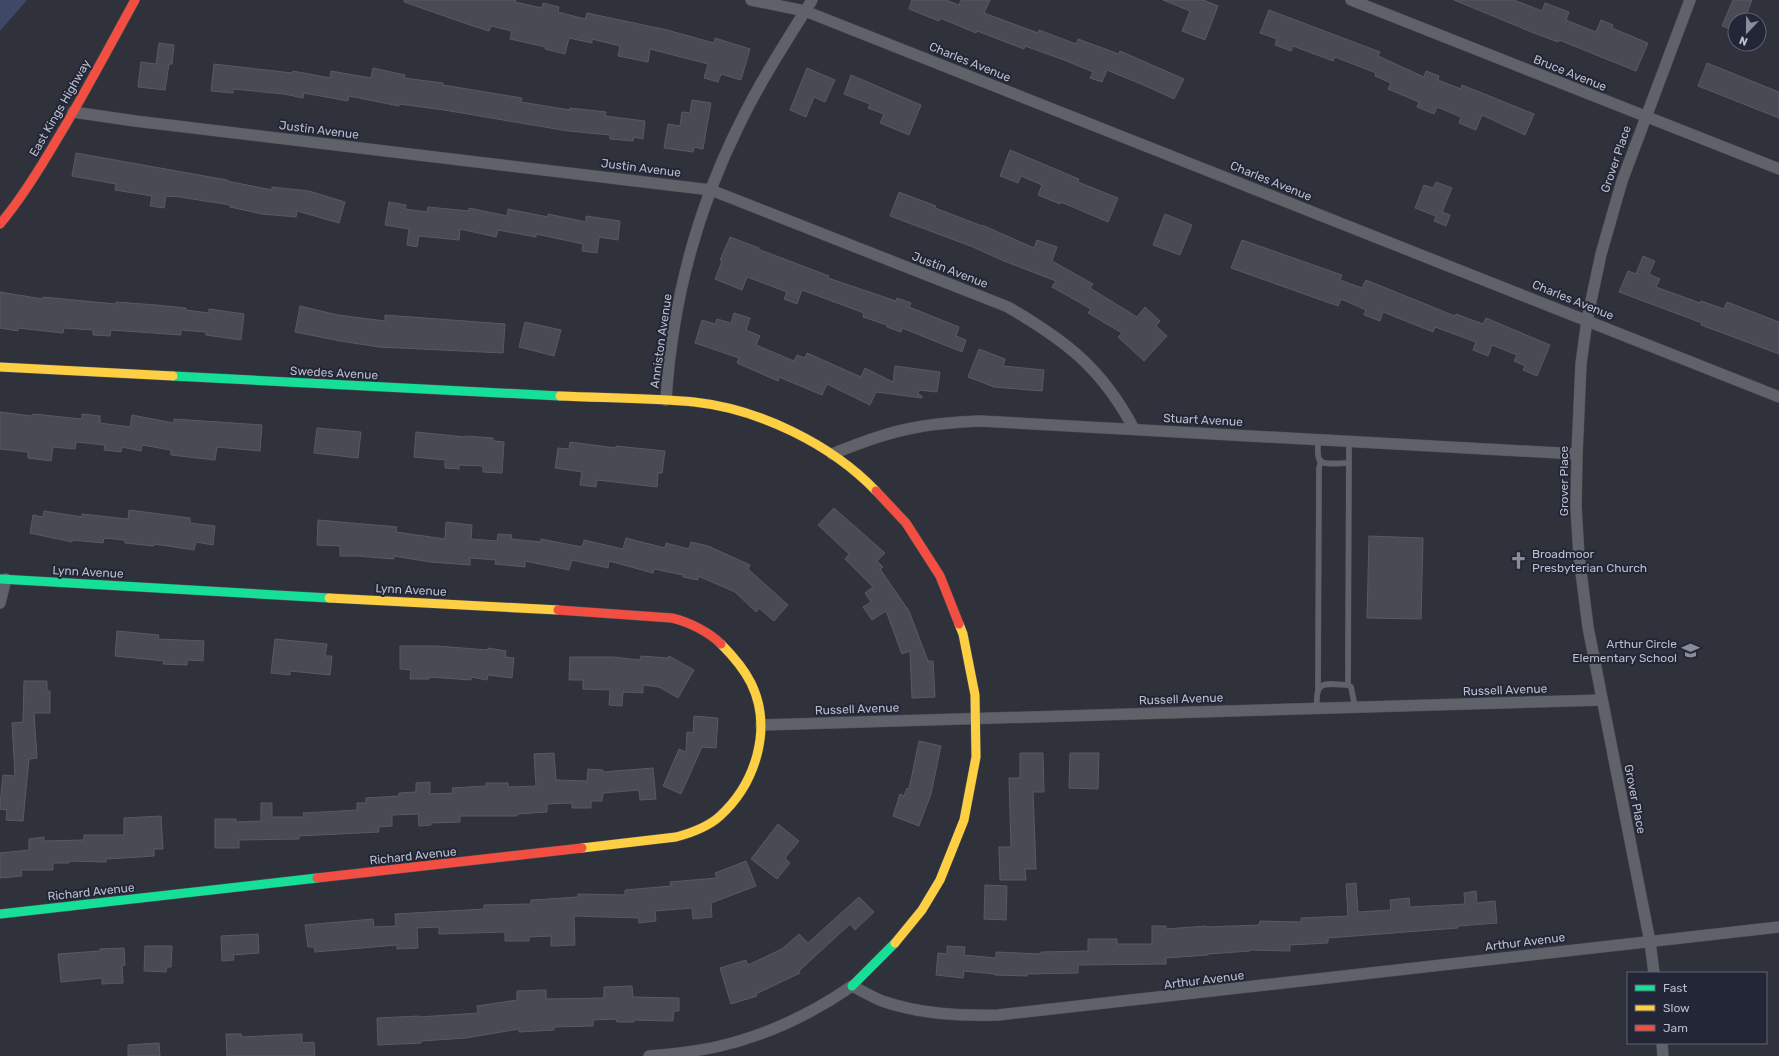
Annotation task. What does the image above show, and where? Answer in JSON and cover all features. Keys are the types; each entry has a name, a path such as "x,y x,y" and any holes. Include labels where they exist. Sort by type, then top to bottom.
{"street":[{"name":"East Kings Highway","path":"0,224 20,200 31,183 73,112 135,0"},
{"name":"Charles Avenue","path":"751,0 805,11 1779,397"},
{"name":"Anniston Avenue","path":"812,0 754,96 726,151 711,190 684,274 668,368 666,400 714,405 754,416 792,431 832,454 855,470 885,498 912,529 934,563 952,600 966,639 974,679 977,740 973,781 969,801 957,841 941,878 908,930 880,961 852,986"},
{"name":"Bruce Avenue","path":"1352,0 1779,170"},
{"name":"Grover Place","path":"1654,972 1650,942 1588,627 1576,507 1577,454 1581,364 1596,272 1622,181 1645,116 1690,0"},
{"name":"Justin Avenue","path":"73,112 143,122 711,190 1008,307 1060,340 1092,369 1113,393 1134,429"},
{"name":"Swedes Avenue","path":"0,367 525,395 666,400"},
{"name":"Stuart Avenue","path":"832,454 890,433 938,424 980,421 1002,421 1577,454"},
{"path":"0,602 3,579"},
{"name":"Lynn Avenue","path":"3,579 648,615 676,619 688,622 709,633 728,648 743,667 757,697 761,725"},
{"name":"Russell Avenue","path":"761,725 1317,707 1602,700"},
{"name":"Richard Avenue","path":"0,914 676,838 710,823 719,816 743,790 754,768 760,745 761,725"},
{"name":"Arthur Avenue","path":"852,986 881,1000 908,1009 950,1015 998,1015 1779,927"},
{"path":"649,1056 716,1047 757,1036 797,1019 852,986"},
{"path":"1662,1044 1663,1056"}],"lane":[{"path":"1318,440 1318,458 1321,461 1325,463 1349,463"},
{"path":"1349,441 1348,685 1352,689 1356,707"},
{"path":"1317,707 1318,468 1321,461"},
{"path":"1318,690 1325,684 1348,685"}],"water":[{"path":"0,0 27,0 0,31"}],"building":[{"path":"404,0 516,0 515,2 542,8 543,3 559,7 558,12 585,19 587,13 667,30 714,43 715,38 750,49 741,80 721,74 718,82 704,78 708,64 650,49 648,62 618,56 620,46 592,39 592,43 569,38 565,54 545,49 546,47 510,39 512,31 491,26 489,31 404,2"},
{"path":"912,0 946,0 959,5 961,0 990,0 984,13 1038,33 1039,30 1076,44 1078,39 1119,54 1120,51 1184,79 1174,99 1107,70 1102,82 1090,78 1093,72 1064,60 1025,46 1024,49 977,31 976,33 940,18 939,21 909,9"},
{"path":"1163,0 1203,0 1218,6 1205,40 1182,31 1190,11"},
{"path":"1454,0 1514,0 1542,11 1545,3 1569,12 1566,20 1596,32 1601,20 1613,25 1612,28 1648,43 1636,71 1559,40 1558,42 1534,33"},
{"path":"1733,0 1752,0 1747,12 1728,12"},
{"path":"1269,10 1380,52 1378,56 1424,77 1426,71 1439,76 1438,80 1461,89 1462,85 1534,114 1525,135 1482,115 1476,130 1459,123 1461,117 1437,107 1434,114 1417,107 1419,102 1388,89 1391,83 1375,76 1376,73 1335,57 1333,61 1293,46 1291,51 1275,45 1277,39 1260,33"},
{"path":"1727,14 1727,28 1722,26"},
{"path":"159,43 174,45 172,64 169,64 165,90 138,87 141,62 156,64"},
{"path":"1707,63 1779,92 1779,118 1698,86"},
{"path":"214,64 292,73 293,71 330,78 331,71 371,78 373,68 405,75 404,78 443,83 443,85 522,98 521,102 570,110 570,108 606,112 605,116 645,121 643,139 634,137 633,141 610,139 610,135 568,131 444,110 399,104 399,106 349,96 348,101 304,93 303,98 284,94 233,89 233,93 211,91"},
{"path":"807,68 835,80 825,102 814,97 806,117 790,110"},
{"path":"851,75 921,105 909,135 880,123 884,114 868,108 870,104 844,94"},
{"path":"692,100 711,103 703,149 694,147 693,152 664,148 668,124 680,126 682,112 690,113"},
{"path":"1010,150 1079,179 1078,182 1118,198 1108,222 1061,202 1060,204 1038,195 1042,185 1021,176 1018,183 1000,176"},
{"path":"76,153 227,180 272,190 272,187 309,191 345,202 339,223 297,211 296,217 262,214 230,207 230,205 180,197 166,196 164,208 150,206 152,196 115,190 116,184 72,176"},
{"path":"1436,182 1452,188 1442,212 1450,215 1446,226 1434,221 1436,216 1415,208 1424,185 1433,188"},
{"path":"899,192 936,206 935,208 982,225 1034,248 1037,240 1057,247 1052,261 1093,284 1090,288 1137,317 1145,307 1160,321 1156,326 1167,336 1144,361 1118,337 1122,333 1088,313 1091,309 1052,287 1056,281 1004,261 973,247 890,216"},
{"path":"389,202 406,205 405,209 427,212 428,207 469,211 469,208 507,216 508,209 548,217 548,214 586,222 586,216 620,221 618,240 599,237 597,253 582,251 583,244 536,234 536,237 498,230 496,237 460,229 459,240 419,236 417,247 407,245 409,229 385,225"},
{"path":"1165,214 1192,225 1180,255 1153,245"},
{"path":"730,237 829,276 828,278 896,301 897,298 911,303 909,307 959,327 956,336 966,340 962,352 902,328 901,332 887,327 887,325 863,317 864,313 802,290 797,304 784,299 787,292 747,277 742,290 715,279 722,261 720,260"},
{"path":"1242,240 1342,275 1340,280 1362,288 1366,280 1455,316 1456,314 1483,324 1486,318 1550,345 1537,376 1523,370 1525,366 1514,361 1517,355 1492,345 1488,356 1473,350 1476,342 1435,327 1433,332 1383,312 1380,321 1364,315 1366,310 1341,299 1338,306 1231,268"},
{"path":"1643,256 1655,261 1649,274 1660,279 1656,287 1700,303 1701,301 1724,309 1727,302 1779,322 1779,354 1619,292 1628,271 1636,274"},
{"path":"0,292 43,299 43,297 116,304 116,302 186,308 186,310 209,313 209,309 244,314 241,340 206,335 206,332 181,330 181,335 111,330 110,336 93,335 93,330 64,328 63,333 18,328 18,331 0,328"},
{"path":"300,306 338,315 385,321 385,315 505,324 503,353 379,347 295,332"},
{"path":"734,313 750,318 746,330 760,336 756,345 794,361 797,355 805,358 807,353 861,377 865,368 893,382 895,366 940,372 937,392 919,390 918,394 922,396 922,398 876,392 870,405 827,384 822,395 779,377 778,381 737,363 739,358 695,343 702,320 715,324 717,319 731,323"},
{"path":"525,322 561,330 554,356 519,347"},
{"path":"979,349 1005,359 1003,366 1044,370 1042,391 994,387 968,377"},
{"path":"0,412 32,416 33,414 82,419 82,414 100,416 100,423 130,427 132,415 174,423 174,419 262,425 260,451 217,447 215,460 171,455 171,450 142,445 141,451 122,447 121,452 104,450 105,445 76,442 75,449 53,447 51,461 28,458 28,452 0,449"},
{"path":"317,428 361,432 358,458 314,453"},
{"path":"416,432 493,438 493,441 504,442 502,473 483,472 483,466 459,465 459,469 445,468 445,460 414,457"},
{"path":"570,442 616,448 616,446 665,451 662,473 658,473 657,487 597,480 596,487 580,485 582,472 555,468 558,448 569,449"},
{"path":"834,508 885,553 877,561 883,567 880,569 909,611 928,661 933,661 935,697 912,698 910,651 902,654 886,611 872,620 863,607 871,602 865,593 873,587 845,559 849,554 818,525"},
{"path":"129,510 190,518 190,523 215,526 213,545 196,542 194,550 154,544 154,546 125,543 125,540 104,538 103,543 72,540 72,542 30,533 33,515 43,517 44,511 82,517 82,514 128,519"},
{"path":"318,520 397,527 396,532 445,539 446,522 472,525 471,539 497,541 498,534 512,535 511,539 541,542 541,539 582,547 584,540 623,549 626,538 665,548 666,543 689,549 691,542 708,546 750,565 748,569 788,605 774,621 759,608 756,612 735,592 698,576 698,580 683,577 683,575 654,569 653,573 609,561 608,568 572,560 569,570 525,561 525,567 495,564 496,560 470,558 470,565 430,562 394,556 394,559 340,556 340,546 317,545"},
{"path":"1369,536 1423,538 1421,619 1367,618"},
{"path":"117,631 159,635 158,639 204,641 203,661 187,660 187,665 163,664 164,661 115,656"},
{"path":"275,639 327,644 325,656 332,656 330,675 290,671 290,675 271,673"},
{"path":"400,646 437,646 488,650 488,648 506,651 505,657 514,658 512,678 488,675 487,680 471,677 471,680 429,677 429,679 410,679 411,670 400,669"},
{"path":"641,656 668,658 669,656 694,670 678,698 659,687 643,685 643,693 623,692 622,706 609,705 610,690 583,689 583,680 569,680 570,657 613,657 640,660"},
{"path":"24,681 47,681 47,691 50,691 50,713 34,713 37,758 29,759 23,821 6,820 7,810 0,809 3,775 15,776 12,723 23,722"},
{"path":"694,716 718,718 716,748 702,747 681,794 663,786 679,749 686,752 687,732 693,733"},
{"path":"919,741 941,746 931,794 919,826 893,816 900,794 904,796 907,788 909,789"},
{"path":"554,753 556,780 587,781 588,769 603,770 603,772 653,768 656,799 640,800 639,790 603,793 602,801 591,801 591,808 572,808 572,803 547,804 547,812 517,814 517,816 460,816 460,822 431,823 431,825 419,826 418,814 392,815 392,826 378,827 379,832 299,836 299,839 239,840 239,848 215,848 215,819 236,819 236,822 261,821 261,803 272,803 272,817 304,817 303,813 357,810 357,803 366,803 366,798 399,796 399,793 416,792 416,783 430,782 430,794 453,793 452,788 486,786 486,783 508,783 508,787 536,786 534,754"},
{"path":"1020,753 1043,753 1044,792 1033,792 1036,869 1025,869 1026,880 1000,880 999,847 1011,847 1009,778 1020,778"},
{"path":"1070,753 1099,753 1098,789 1069,788"},
{"path":"161,816 163,849 154,849 154,856 106,859 106,862 69,861 69,863 53,863 53,870 21,870 22,876 0,878 0,853 29,850 29,839 44,837 44,841 84,840 84,835 124,835 124,818"},
{"path":"778,824 799,841 785,858 790,863 777,879 751,859"},
{"path":"746,861 756,886 711,903 712,917 693,919 692,908 655,911 656,921 639,923 639,918 574,916 575,945 551,946 551,936 529,937 529,941 505,941 505,932 439,934 439,927 417,928 418,948 397,949 397,945 315,952 314,947 308,947 305,925 373,919 374,927 396,926 395,914 484,909 484,905 531,904 531,900 578,897 578,894 625,895 625,890 671,886 670,882 717,878 715,873"},
{"path":"1356,883 1358,912 1391,910 1390,900 1409,898 1410,907 1465,904 1464,893 1476,891 1477,903 1495,901 1497,923 1458,926 1458,928 1328,938 1328,943 1290,945 1290,951 1250,950 1166,958 1166,964 1078,965 1078,973 1027,974 1027,976 995,975 964,971 963,978 936,975 938,953 947,954 947,946 965,947 964,955 996,958 996,952 1041,954 1041,952 1088,951 1088,939 1117,939 1117,944 1152,944 1152,926 1166,926 1166,929 1206,926 1259,925 1260,921 1301,922 1301,918 1348,916 1346,884"},
{"path":"985,885 1007,886 1006,920 984,919"},
{"path":"859,897 874,912 855,930 850,924 799,971 800,973 756,994 757,996 731,1004 720,968 746,960 748,965 782,949 799,934 808,943"},
{"path":"258,934 259,953 233,955 234,960 222,961 221,936"},
{"path":"145,946 172,946 171,967 167,967 166,972 144,971"},
{"path":"124,948 125,965 122,966 123,983 102,984 102,978 61,982 58,954"},
{"path":"632,986 633,997 679,998 679,1011 674,1011 673,1021 633,1020 634,1022 617,1022 616,1019 593,1020 593,1026 554,1027 554,1030 519,1032 519,1029 466,1038 421,1041 421,1043 378,1045 377,1018 478,1013 477,1006 517,1000 517,991 546,990 546,999 604,998 604,987"},
{"path":"226,1034 241,1034 242,1037 302,1034 302,1043 314,1042 315,1056 227,1056"},
{"path":"159,1043 160,1056 128,1056 128,1045"}],"traffic: fast":[{"path":"173,376 560,396"},
{"path":"0,579 329,598"},
{"path":"0,914 317,878"},
{"path":"852,986 895,943"}],"traffic: slow":[{"path":"0,367 173,376"},
{"path":"560,396 694,402 744,412 768,421 816,444 838,458 876,491"},
{"path":"329,598 558,610"},
{"path":"895,943 922,910 940,880 964,820 976,757 975,695 963,634 959,624"},
{"path":"582,848 676,837 705,826 720,816 733,803 743,788 757,754 760,736 760,718 757,700 751,683 738,662 721,644"}],"traffic: jam":[{"path":"0,224 23,194 43,163 135,0"},
{"path":"876,491 906,523 940,576 959,624"},
{"path":"558,610 672,618 698,628 711,635 721,644"},
{"path":"317,878 582,848"}],"place":[{"name":"Broadmoor Presbyterian Church","path":"1519,561"},
{"name":"Arthur Circle Elementary School","path":"1690,651"}]}
